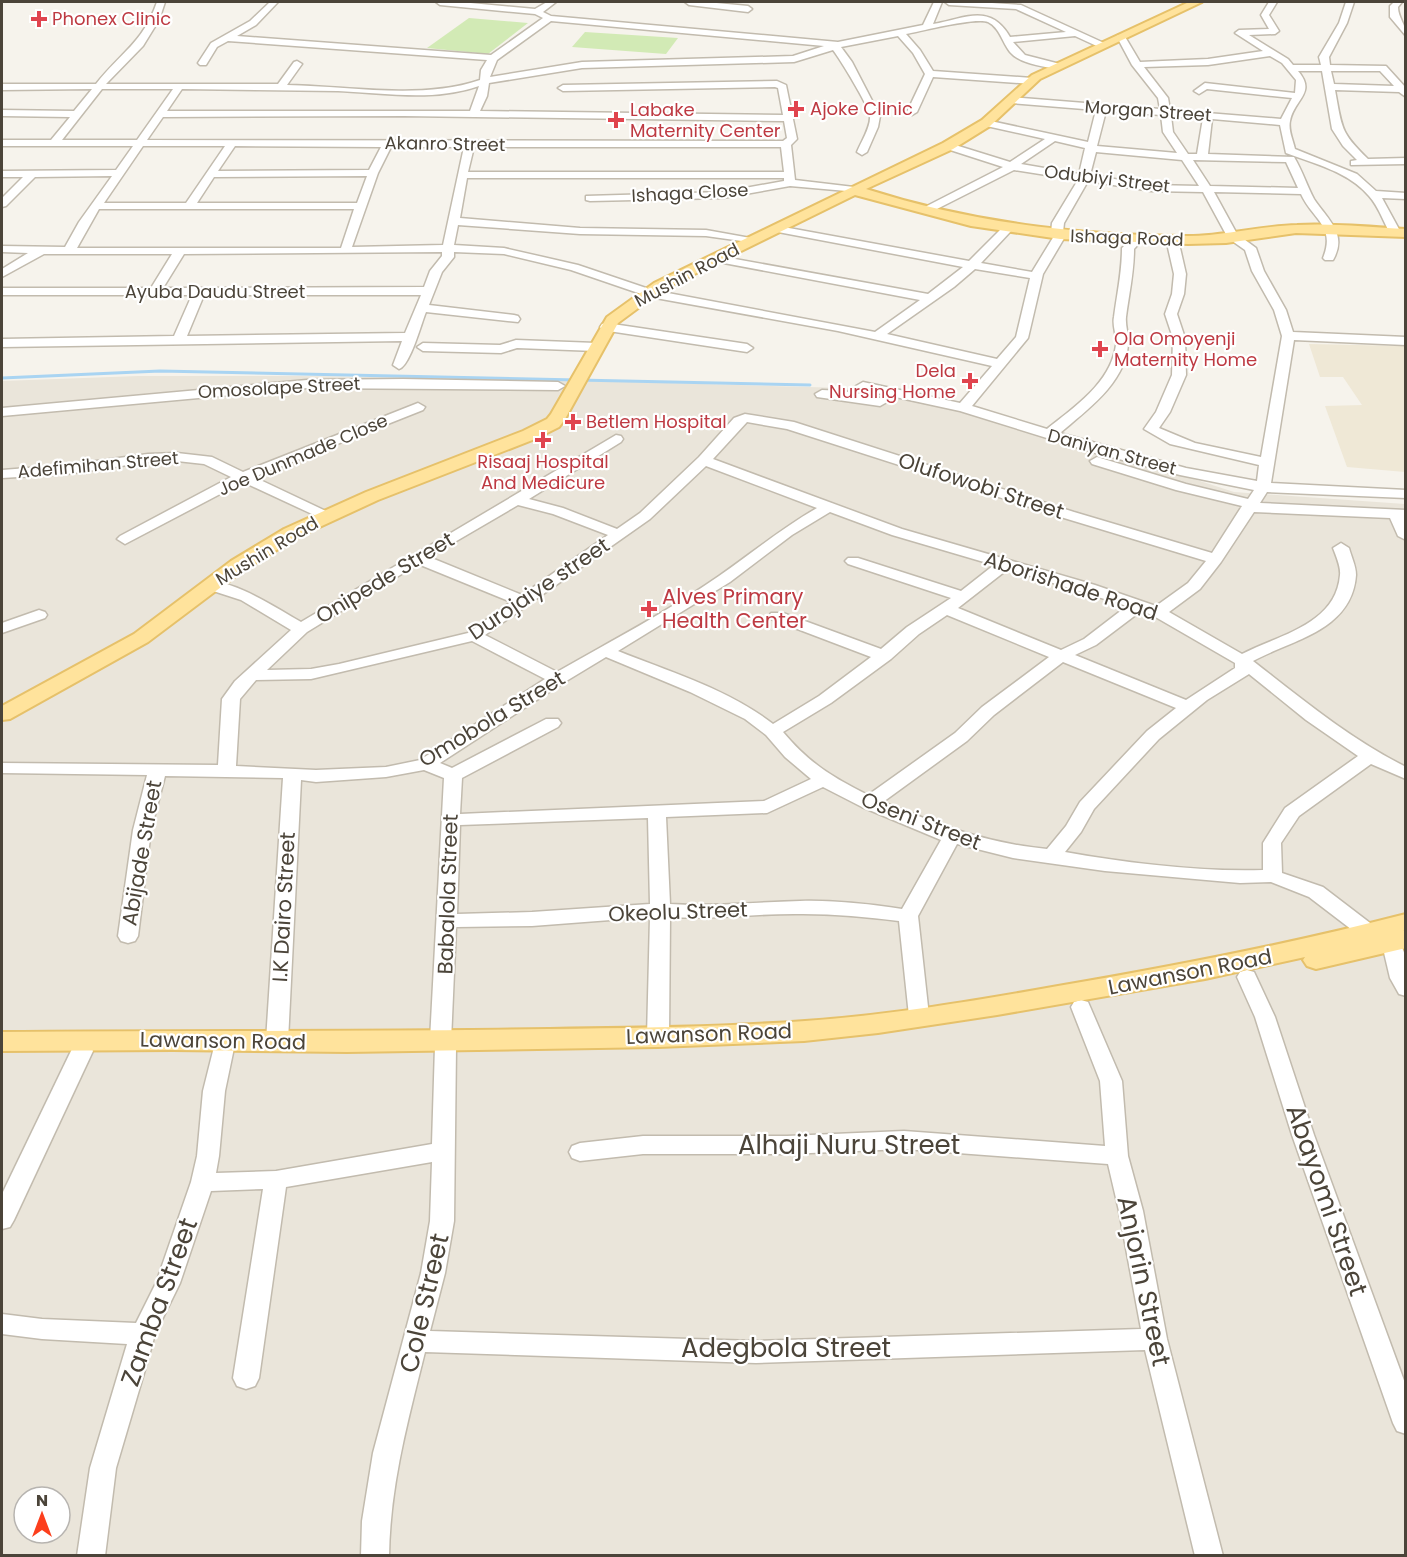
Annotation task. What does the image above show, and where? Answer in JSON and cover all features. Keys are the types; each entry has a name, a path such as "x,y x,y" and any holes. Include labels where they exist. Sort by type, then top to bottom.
{"main road":[{"name":"Mushin Road","path":"2,714 141,638 173,616 210,585 263,549 325,516 550,425 559,415 571,381 596,347 606,327 623,310 714,258 860,191 948,146 986,123 1032,81 1057,66 1197,2"},
{"name":"Ishaga Road","path":"860,191 986,224 1059,234 1137,239 1234,236"},
{"name":"Ishaga Road","path":"860,191 895,203 1007,229 1059,234 1100,237 1197,238 1277,230 1331,229 1402,232"},
{"name":"Lawanson Road","path":"2,1053 163,1047 443,1044 804,1031 878,1023 1027,1001 1205,970 1312,947 1367,931 1401,935"},
{"name":"Lawanson Road","path":"2,1042 696,1044 792,1040 880,1032 1081,1007 1247,977 1401,935"}],"street":[{"path":"54,143 100,87 140,44 155,20 161,2"},
{"path":"203,63 214,45 253,22 270,2"},
{"path":"440,2 537,12 549,18 836,45"},
{"path":"537,12 552,2"},
{"path":"688,2 752,5"},
{"path":"927,27 938,2"},
{"path":"948,2 1018,8 1101,45"},
{"path":"1273,2 1265,15 1275,31 1239,33 1285,61 1301,80 1299,96 1284,122 1290,155 1305,191 1331,229 1334,245 1329,258"},
{"path":"1350,2 1343,23 1324,57 1337,129 1347,144 1365,162"},
{"path":"1398,2 1393,10 1394,17 1406,33"},
{"path":"741,17 752,5"},
{"path":"1393,10 1406,11"},
{"path":"474,114 485,81 486,70 493,58 549,18"},
{"path":"2,87 281,87 412,93 475,86 485,81 613,63 794,59 836,45 927,27 945,26 968,19 982,19 996,23 1009,40 1012,49 1023,57 1057,66"},
{"path":"728,34 735,26"},
{"path":"900,33 917,52 930,74"},
{"path":"1009,40 1046,38 1073,33"},
{"path":"1121,37 1137,65 1163,98 1168,132 1207,189 1234,236 1250,248 1258,271 1280,310 1288,336 1263,487 1216,559 1194,586 1158,612"},
{"path":"226,38 304,42 493,58"},
{"path":"836,45 852,70 867,104 876,116 862,152"},
{"path":"1137,65 1208,62 1270,53"},
{"path":"281,87 297,64"},
{"path":"1293,68 1383,68 1403,91"},
{"path":"559,107 563,88 563,69"},
{"path":"930,74 1032,81"},
{"path":"912,112 930,74"},
{"path":"563,88 777,84 783,87 792,139 786,144 789,179"},
{"path":"1199,91 1205,86 1299,96"},
{"path":"69,251 179,87"},
{"path":"1330,87 1403,91"},
{"path":"404,113 412,93"},
{"name":"Morgan Street","path":"1011,100 1284,122"},
{"path":"161,114 323,128 404,113 474,114 559,107 608,130 789,118"},
{"path":"963,408 1022,338 1037,276 1059,234 1058,223 1083,179 1102,107"},
{"path":"2,113 79,114"},
{"path":"1202,157 1208,115"},
{"path":"986,123 1090,147 1186,157 1290,155 1329,165 1360,179 1375,194 1402,232"},
{"name":"Akanro Street","path":"2,143 232,143 323,128 388,143 470,144 608,130 786,144"},
{"path":"927,210 986,182 1052,139"},
{"path":"189,206 232,143"},
{"path":"345,251 373,173 388,143"},
{"path":"399,365 412,337 436,271 448,257 453,221 470,144"},
{"name":"Odubiyi Street","path":"948,146 1011,166 1151,188 1305,191"},
{"path":"1329,165 1406,161"},
{"path":"2,174 120,173"},
{"path":"212,174 373,173"},
{"path":"2,204 32,174"},
{"path":"463,175 789,179 860,191"},
{"name":"Ishaga Close","path":"590,198 723,195 789,179"},
{"path":"1375,194 1406,196"},
{"path":"98,206 360,206"},
{"path":"453,221 580,231 706,233 752,241"},
{"path":"778,229 1037,276"},
{"path":"879,335 972,265 1007,229"},
{"path":"1049,435 1080,409 1111,375 1122,343 1118,326 1128,278 1128,248 1137,239"},
{"path":"1172,239 1179,274 1178,294 1171,314 1179,338 1179,375 1163,412 1151,429 1164,436 1195,446 1267,463"},
{"path":"2,249 345,251 483,249 523,255 574,267 650,293 879,335 1001,364"},
{"path":"2,274 42,250"},
{"path":"155,292 180,251"},
{"path":"714,258 928,298"},
{"name":"Ayuba Daudu Street","path":"2,292 428,291"},
{"path":"179,339 199,292"},
{"path":"421,308 514,319"},
{"path":"606,327 747,348"},
{"path":"1288,336 1406,341"},
{"path":"2,343 412,337"},
{"path":"423,347 501,349 516,344 596,347"},
{"name":"Omosolape Street","path":"2,412 308,384 571,381"},
{"name":"Daniyan Street","path":"863,386 963,408 1049,435 1185,472 1263,487 1406,494"},
{"path":"822,393 856,397 964,421 1181,487 1250,505 1401,514 1406,536"},
{"name":"Joe Dunmade Close","path":"125,539 242,477 418,408"},
{"name":"Durojaiye street","path":"253,675 311,674 474,636 620,535 668,497 739,421 745,418"},
{"name":"Olufowobi Street","path":"745,418 789,425 1069,515 1216,559"},
{"name":"Onipede Street","path":"227,771 231,699 241,685 301,629 555,478 616,439"},
{"name":"Adefimihan Street","path":"2,474 87,467 163,456 207,460 325,516"},
{"name":"Aborishade Road","path":"705,460 897,532 1139,604 1158,612 1243,661 1312,716 1370,756 1406,774"},
{"path":"515,500 558,511 620,535"},
{"name":"Omobola Street","path":"2,768 292,772 316,776 353,775 426,764 557,679 607,652 725,579 787,532 828,507"},
{"path":"1052,856 1093,798 1153,735 1201,696 1243,670 1243,661 1305,632 1336,608 1342,598 1348,573 1341,548"},
{"path":"417,558 524,602"},
{"path":"853,561 963,597"},
{"path":"772,730 803,716 885,656 907,635 963,597 1005,564"},
{"path":"210,585 247,597 301,629"},
{"path":"868,803 887,792 961,737 988,711 1060,656 1090,642 1139,604"},
{"path":"946,609 1188,707"},
{"path":"2,628 39,615"},
{"path":"777,616 885,656"},
{"path":"474,636 557,679"},
{"name":"Oseni Street","path":"607,652 696,688 751,715 772,730 791,753 823,780 868,803 952,837 1012,852 1105,865 1240,877 1273,876 1316,892 1367,931"},
{"path":"426,764 453,775 552,723"},
{"path":"1273,876 1272,843 1292,812 1370,756"},
{"name":"Abijade Street","path":"128,936 142,830 157,770"},
{"name":"I.K Dairo Street","path":"277,1041 292,772"},
{"name":"Babalola Street","path":"443,1044 453,775"},
{"path":"451,820 767,807 823,780"},
{"path":"657,811 660,910 658,1037"},
{"path":"919,1016 908,916 952,837"},
{"name":"Okeolu Street","path":"447,921 532,919 660,910 707,913 801,907 854,909 908,916"},
{"path":"1401,935 1400,978 1406,989"},
{"name":"Abayomi Street","path":"1247,977 1265,1017 1303,1135 1406,1423"},
{"name":"Anjorin Street","path":"1081,1007 1111,1081 1117,1156 1131,1211 1155,1339 1209,1556"},
{"name":"Cole Street","path":"375,1556 376,1521 386,1453 417,1341 442,1221 445,1181 442,1151 445,1112 443,1044"},
{"name":"Zamba Street","path":"91,1556 103,1468 143,1334 168,1283 202,1182 208,1156 214,1091 223,1048"},
{"path":"2,1220 26,1164 82,1051"},
{"name":"Alhaji Nuru Street","path":"580,1152 643,1145 787,1145 904,1140 1117,1156"},
{"path":"202,1182 276,1180 442,1151"},
{"path":"246,1378 276,1180"},
{"path":"2,1324 42,1329 143,1334"},
{"name":"Adegbola Street","path":"417,1341 756,1352 1155,1339"}],"shaded area":[{"path":"1309,344 1405,346 1405,472 1347,467 1325,406 1362,405 1343,377 1320,377"},
{"path":"138,376 297,376 565,380 845,388 983,415 1067,438 1234,492 1405,504 1405,1555 2,1555 2,381"}],"green space":[{"path":"469,18 528,23 488,54 427,48"},
{"path":"585,32 678,38 666,54 572,47"}],"waterway":[{"path":"2,378 160,371 810,385"}],"place":[{"name":"Phonex Clinic","path":"39,19"},
{"name":"Ajoke Clinic","path":"796,109"},
{"name":"Labake Maternity Center","path":"616,120"},
{"name":"Ola Omoyenji Maternity Home","path":"1100,349"},
{"name":"Dela Nursing Home","path":"970,381"},
{"name":"Betlem Hospital","path":"573,422"},
{"name":"Risaaj Hospital And Medicure","path":"543,440"},
{"name":"Alves Primary Health Center","path":"649,609"}]}
